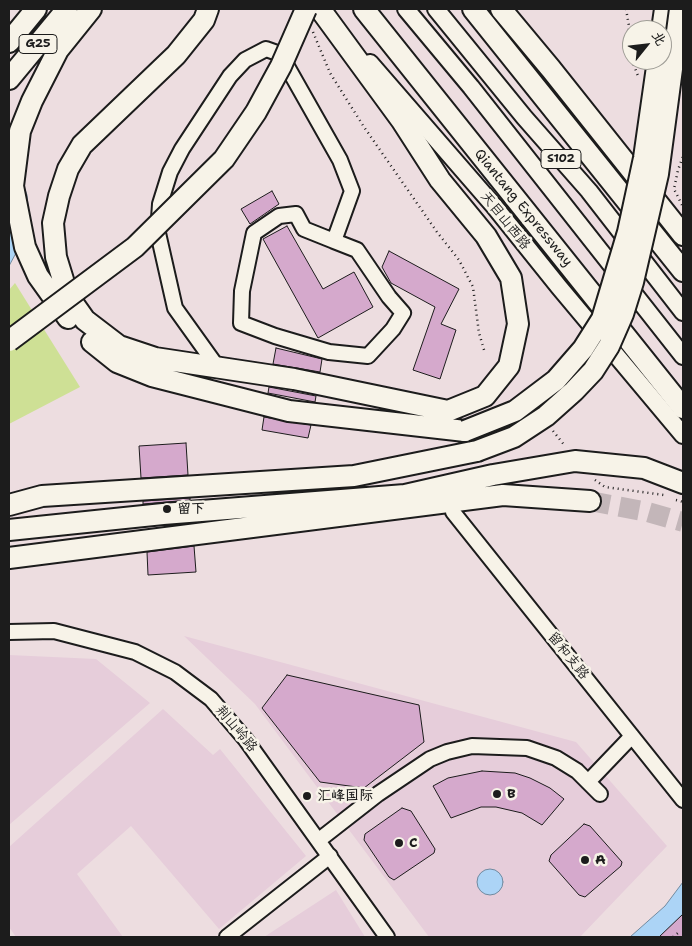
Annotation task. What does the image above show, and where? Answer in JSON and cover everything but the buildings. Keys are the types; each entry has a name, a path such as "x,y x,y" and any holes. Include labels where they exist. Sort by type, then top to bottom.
{"highway":[{"name":"G25","path":"9,42 36,9"},
{"name":"G25","path":"9,79 67,9"},
{"path":"91,9 58,50 20,131 15,158 13,186 25,247 38,276 77,330 117,362 152,376 289,411 465,431 515,411 556,380 583,349 602,319 630,222 644,158 657,70"},
{"path":"208,9 204,20 176,55 82,145 68,169 58,196 53,223 56,257 68,296 85,320 119,346 155,358 294,380 448,411 485,396 509,366 518,324 511,278 486,236 440,180 402,122 320,9"},
{"path":"9,340 135,247 224,159 260,105 281,66 306,9"},
{"name":"Qiantang Expressway","path":"364,9 683,408"},
{"path":"473,9 683,271"},
{"path":"480,9 521,68"},
{"path":"501,9 683,235"},
{"path":"9,505 42,496 354,476 477,451 514,437 546,416 593,371 609,346 623,314 633,282 658,174 680,9"},
{"path":"9,530 163,514 405,495 493,474 575,461 644,468 679,491"},
{"path":"9,558 503,495 590,501"},
{"path":"9,535 30,528"}],"main road":[{"name":"天目山西路","path":"326,9 494,206 683,435"},
{"name":"S102","path":"436,9 524,117 589,191 683,312"},
{"path":"446,9 524,117"},
{"name":"S102","path":"408,12 477,95 683,356"}],"street":[{"path":"218,368 175,308 158,233 160,204 164,188 178,157 230,76 245,60 266,49 280,54 340,160 352,191 334,241"},
{"path":"296,214 304,229 334,241 357,250 389,298 403,313 394,329 368,356 329,352 275,336 241,323 242,291 254,233 280,216 296,214"},
{"name":"留和支路","path":"453,512 683,800"},
{"name":"荆山岭路","path":"9,632 54,631 135,652 175,672 211,699 246,740 387,937"},
{"path":"588,782 632,736"},
{"path":"319,840 378,794 430,759 447,752 472,746 527,748 556,758 577,771 600,794"},
{"path":"227,937 330,856"}],"path":[{"path":"313,30 330,73 359,119 437,232 459,260 473,287 479,333 485,352"},
{"path":"683,156 674,189 683,206"},
{"path":"594,479 605,487 666,496"},
{"path":"679,491 683,502"},
{"path":"673,937 678,933"}],"shaded area":[{"name":"汇峰国际","path":"184,636 576,742 667,846 580,937 429,937 255,704"},
{"path":"9,655 96,659 150,703 9,825"},
{"path":"163,709 213,755 220,749 306,856 219,929 131,826 77,874 123,937 16,937 9,927 9,847"},
{"path":"336,890 365,937 264,937"}],"green space":[{"path":"15,283 80,387 9,424 9,290"}],"water":[{"path":"9,159 19,173 27,195 29,218 24,238 9,266"},
{"path":"490,869 499,873 503,882 499,891 490,895 481,891 477,882 481,873"},
{"path":"683,882 683,922 669,937 630,937 665,906"}],"tunnel":[{"path":"590,501 648,512 683,522"}],"place":[{"name":"留下","path":"167,509"},
{"name":"B","path":"497,794"},
{"name":"汇峰国际","path":"307,796"},
{"name":"C","path":"399,843"},
{"name":"A","path":"585,860"}]}
